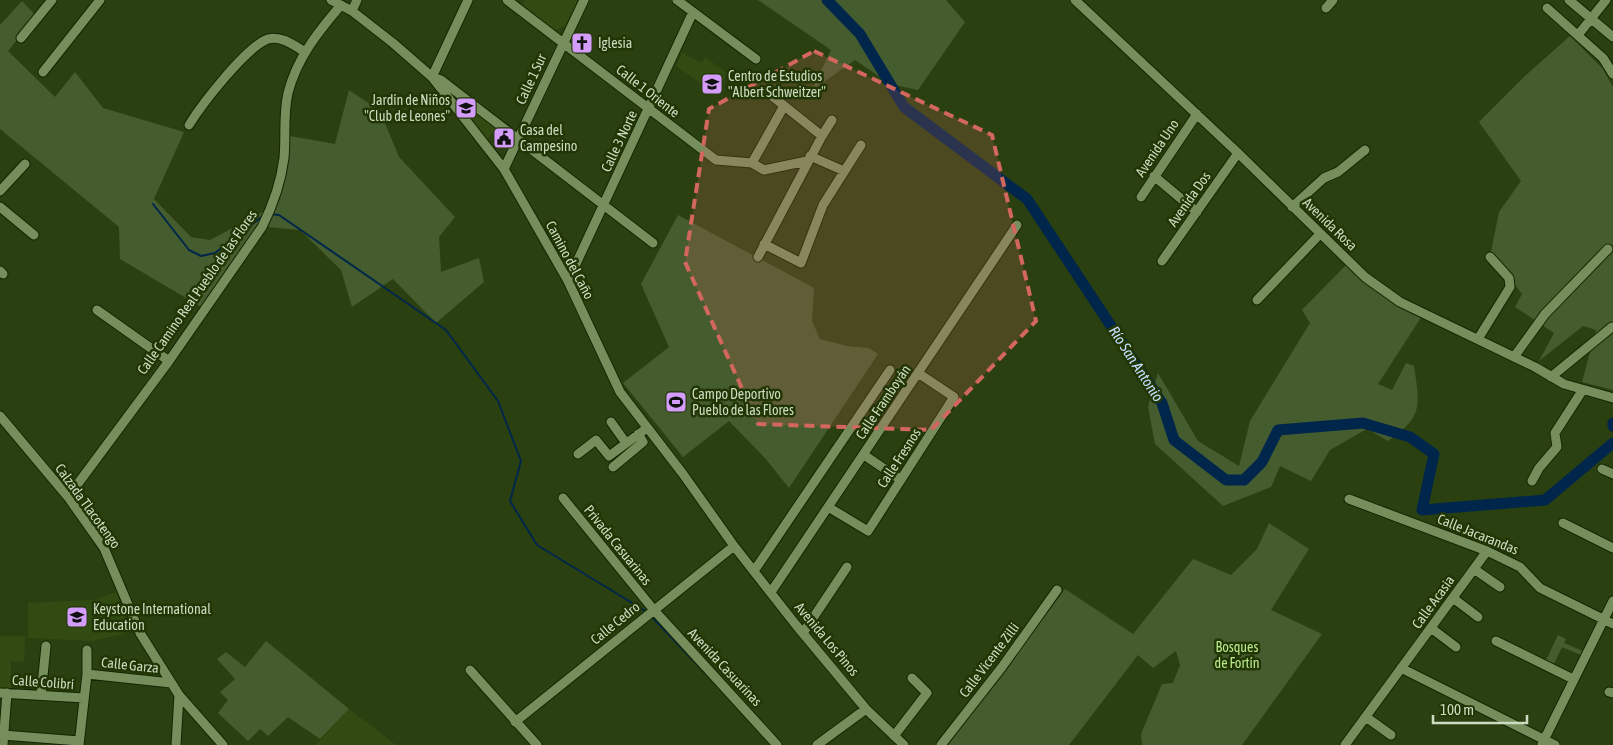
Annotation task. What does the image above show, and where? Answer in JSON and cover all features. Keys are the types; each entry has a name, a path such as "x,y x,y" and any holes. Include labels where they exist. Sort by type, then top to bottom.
{"street":[{"path":"21,38 52,0"},
{"path":"43,72 100,0"},
{"name":"Camino del Caño","path":"331,0 352,11 393,42 432,77 504,169 568,281 620,392 683,474 734,546"},
{"path":"352,11 357,0"},
{"path":"468,0 432,77 441,80 653,243"},
{"name":"Calle 1 Oriente","path":"507,0 716,160 752,163"},
{"name":"Calle 1 Sur","path":"504,169 584,0"},
{"path":"677,0 756,59"},
{"name":"Avenida Rosa","path":"1075,0 1238,153 1365,277 1400,302 1551,376 1582,391 1613,398"},
{"path":"1326,8 1333,0"},
{"path":"1569,0 1613,38"},
{"path":"1578,35 1606,0"},
{"name":"Calle Camino Real Pueblo de las Flores","path":"68,497 169,361 262,227 273,203 284,158 289,92 305,52 341,5"},
{"path":"1547,8 1603,58 1613,74"},
{"name":"Calle 3 Norte","path":"568,281 693,12"},
{"path":"189,125 201,106 255,48 269,39 277,39 305,52"},
{"path":"772,96 822,136"},
{"path":"784,106 752,163 764,170 809,158 844,171"},
{"name":"Avenida Uno","path":"1141,197 1197,114"},
{"path":"758,257 809,158 832,120"},
{"path":"764,244 800,263 820,212 861,145"},
{"path":"1292,207 1324,178 1338,172 1365,150"},
{"name":"Avenida Dos","path":"1162,261 1238,153"},
{"path":"0,191 26,164"},
{"path":"1154,176 1197,212"},
{"path":"0,207 34,235"},
{"name":"Calle Framboyán","path":"770,592 1017,225"},
{"path":"1257,300 1320,234"},
{"path":"1514,357 1545,314 1608,249"},
{"path":"1478,339 1510,287 1509,278 1490,257"},
{"path":"97,310 169,361"},
{"path":"1551,376 1612,326"},
{"path":"754,571 890,370"},
{"name":"Calle Fresnos","path":"828,507 868,531 954,397 918,373"},
{"path":"1532,480 1538,468 1557,447 1555,433 1582,391"},
{"name":"Calzada Tlacotengo","path":"0,416 68,497 104,548 140,633 179,695 223,745"},
{"path":"611,422 626,443"},
{"path":"578,454 596,440 609,456 647,428"},
{"path":"613,466 644,442 638,434"},
{"path":"864,455 901,480"},
{"path":"1602,469 1613,474"},
{"name":"Privada Casuarinas","path":"563,498 653,609"},
{"name":"Calle Jacarandas","path":"1349,499 1487,551 1520,566 1540,588 1609,622"},
{"path":"1563,524 1613,548"},
{"name":"Avenida Los Pinos","path":"734,546 866,709 904,745"},
{"name":"Calle Cedro","path":"515,722 653,609 734,546"},
{"name":"Calle Acasia","path":"1348,742 1487,551"},
{"path":"803,633 847,567"},
{"path":"1474,569 1500,587"},
{"name":"Calle Vicente Zilli","path":"941,745 1002,667 1058,590"},
{"path":"1453,598 1478,617"},
{"path":"1543,742 1573,679 1609,622 1613,601"},
{"name":"Avenida Casuarinas","path":"653,609 777,745"},
{"path":"1430,628 1456,647"},
{"path":"1496,641 1573,679"},
{"path":"41,695 46,646"},
{"path":"4,693 3,740 79,743 87,674 87,650"},
{"path":"1402,668 1543,742 1554,745"},
{"path":"470,670 536,745"},
{"name":"Calle Garza","path":"87,674 171,683"},
{"path":"894,736 926,693 912,678"},
{"name":"Calle Colibrí","path":"4,693 84,698"},
{"path":"176,745 179,695"},
{"path":"817,745 866,709"},
{"path":"1366,717 1392,735"},
{"path":"1348,742 1358,745"}],"highlighted area":[{"path":"814,51 992,135 1036,321 931,430 758,424 685,262 709,109"}],"shaded area":[{"path":"525,0 578,0 566,25 556,30 522,7"},
{"name":"Centro de Estudios \"Albert Schweitzer\"","path":"682,53 702,63 705,57 727,73 717,95 676,66"},
{"name":"Jardín de Niños \"Club de Leones\"","path":"446,88 499,126 485,141"},
{"name":"Keystone International Education","path":"116,592 132,632 93,641 28,638 28,603 94,600"},
{"path":"0,636 25,636 24,662 11,661 11,689 0,688"},
{"path":"349,709 396,745 316,745"}],"green space":[{"path":"758,0 946,0 965,22 918,90 890,84 855,60 811,91 831,50"},
{"path":"22,1 36,16 8,51 55,97 75,72 103,108 184,132 154,199 191,237 210,240 268,209 203,308 120,259 119,227 0,129 0,25"},
{"path":"1570,36 1603,69 1613,87 1613,390 1582,382 1596,330 1583,326 1539,361 1554,333 1515,307 1522,294 1491,252 1499,212 1521,181 1479,122 1526,75"},
{"path":"349,90 380,111 399,157 455,217 439,237 441,272 479,258 484,282 436,323 393,279 352,307 341,270 300,230 268,227 284,183 290,136 335,144"},
{"path":"678,215 814,288 812,321 820,339 847,346 869,348 878,354 789,488 765,458 729,421 683,457 623,383 669,347 641,284"},
{"path":"1346,265 1363,279 1422,316 1378,384 1392,390 1406,363 1414,366 1418,401 1413,417 1408,424 1388,441 1367,429 1330,450 1311,481 1280,466 1271,487 1223,506 1155,444 1148,407 1158,373 1198,441 1239,466 1250,421 1310,323 1302,310"},
{"name":"Bosques de Fortín","path":"1269,523 1309,549 1271,610 1322,634 1242,745 1142,745 1141,734 1162,684 1173,683 1180,665 1176,651 1153,668 1138,655 1069,745 948,745 1065,589 1133,634 1193,559 1231,575 1257,549"},
{"path":"1558,635 1566,639 1564,643 1583,651 1581,655 1562,647 1554,664 1546,660"},
{"path":"266,641 349,709 320,739 288,717 268,736 260,729 248,741 218,713 228,700 220,692 235,679 217,659 226,652 245,667"}],"waterway":[{"name":"Río San Antonio","path":"827,0 860,34 904,107 1027,199 1162,403 1174,440 1226,480 1244,480 1262,462 1278,430 1363,423 1410,437 1434,454 1422,510 1545,500 1613,443"},
{"path":"153,204 189,250 201,256 215,253 264,215"},
{"path":"271,214 279,215 446,330 498,401 521,461 510,501 537,545 647,612"},
{"path":"652,617 709,677"}],"place":[{"name":"Iglesia","path":"582,43"},
{"name":"Centro de Estudios \"Albert Schweitzer\"","path":"712,84"},
{"name":"Jardín de Niños \"Club de Leones\"","path":"466,108"},
{"name":"Casa del Campesino","path":"504,138"},
{"name":"Campo Deportivo Pueblo de las Flores","path":"676,402"},
{"name":"Keystone International Education","path":"77,617"}]}
